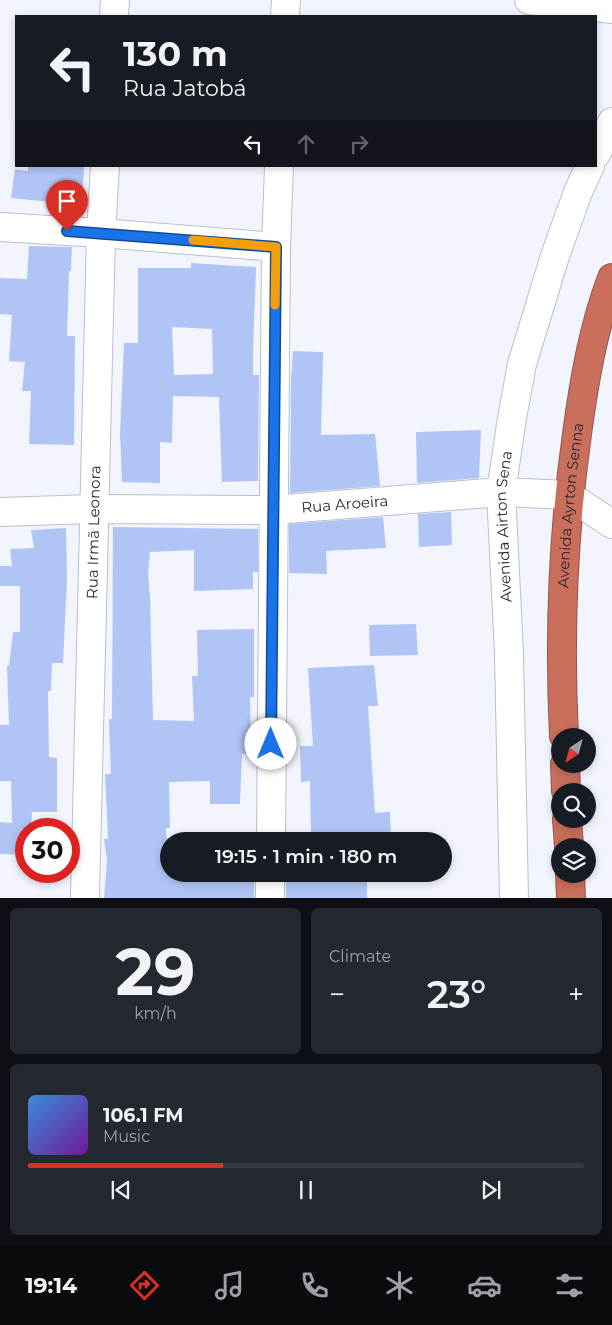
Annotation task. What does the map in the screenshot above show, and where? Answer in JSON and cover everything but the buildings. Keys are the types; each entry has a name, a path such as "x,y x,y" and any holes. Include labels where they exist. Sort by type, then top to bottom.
{"highway":[{"name":"Avenida Ayrton Senna","path":"564,728 562,621 568,495 582,398 596,331 612,278"},
{"path":"570,883 571,898"}],"street":[{"path":"114,15 115,0"},
{"path":"285,15 286,0"},
{"path":"529,0 612,9"},
{"path":"597,152 612,122"},
{"name":"Rua Irmã Leonora","path":"85,898 101,233 105,167"},
{"path":"271,832 276,247 279,167"},
{"name":"Avenida Airton Sena","path":"514,898 509,652 501,492 522,364 555,256 578,192 590,167"},
{"path":"0,227 276,247"},
{"name":"Rua Aroeira","path":"0,512 94,509 273,510 501,492 568,495"},
{"path":"568,495 612,524"},
{"path":"270,882 270,898"}],"slow traffic":[{"path":"193,240 276,247 275,305"}],"route":[{"path":"67,231 276,247 271,744"}]}
